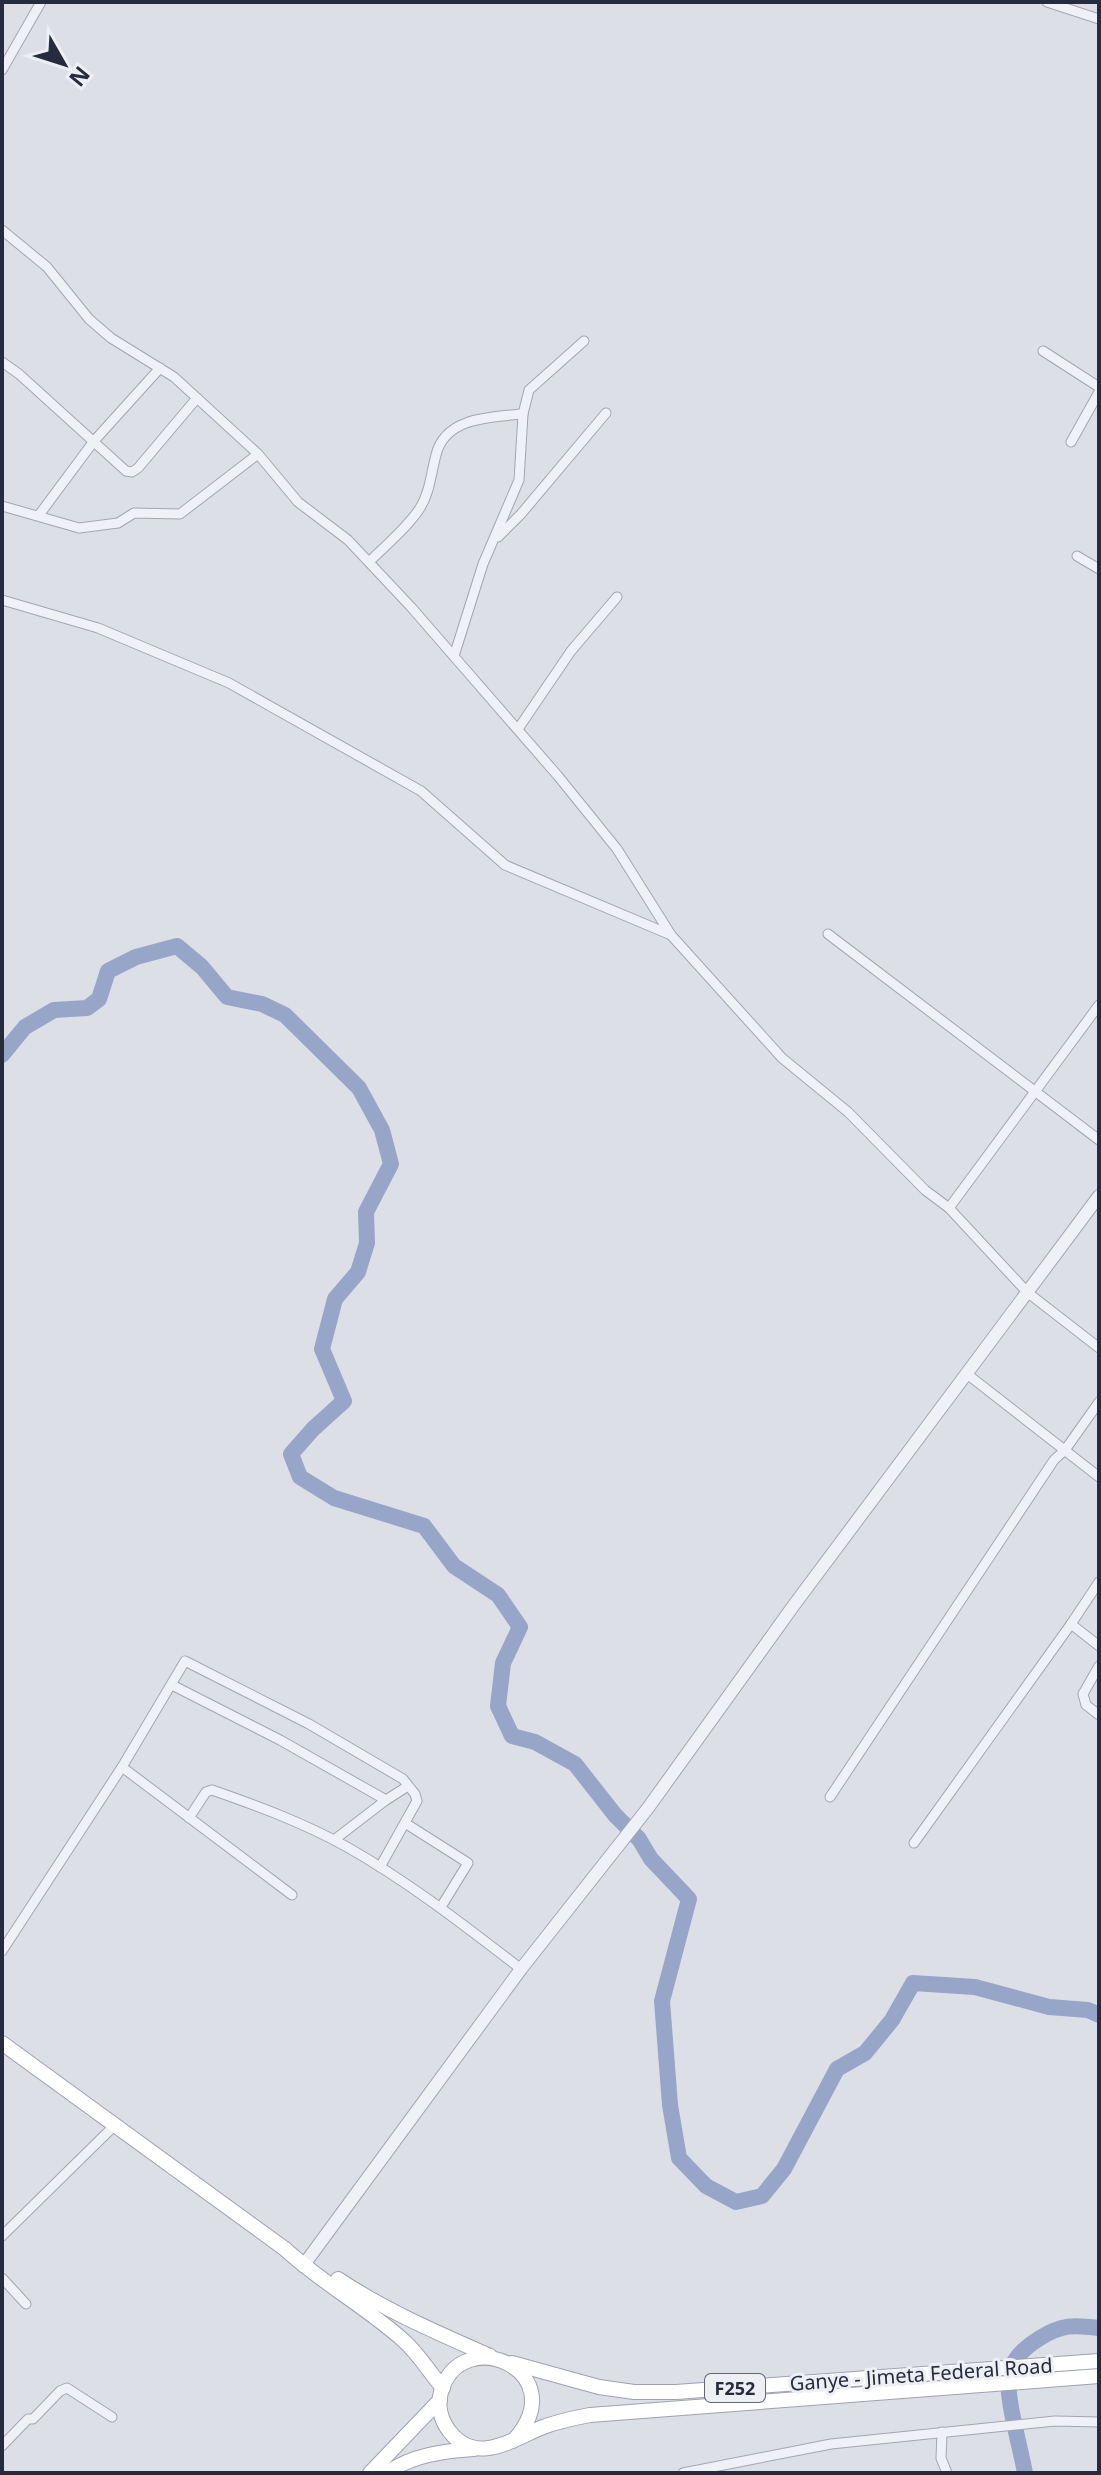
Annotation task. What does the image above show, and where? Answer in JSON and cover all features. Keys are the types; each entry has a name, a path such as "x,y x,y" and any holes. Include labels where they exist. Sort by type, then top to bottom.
{"main road":[{"path":"2,2043 305,2263 405,2342 441,2394 441,2413 445,2425 453,2436 476,2449"},
{"name":"Ganye - Jimeta Federal Road","path":"305,2263 370,2301 500,2360 599,2387 634,2392 676,2392 968,2378"},
{"path":"370,2473 441,2394 451,2374 463,2363 478,2358 500,2360 522,2374 531,2390 532,2409 526,2427 513,2441"},
{"name":"Ganye - Jimeta Federal Road","path":"387,2473 415,2459 449,2451 501,2447 547,2426 590,2415 1060,2371 1099,2361"},
{"name":"Ganye - Jimeta Federal Road","path":"1060,2371 1099,2376"}],"street":[{"path":"2,70 41,2"},
{"path":"1047,2 1099,19"},
{"path":"2,230 47,267 89,319 111,338 174,377 258,454 298,502 348,540 518,729 617,849 671,935 782,1058 848,1112 925,1190 949,1208 1027,1292 1099,1348"},
{"path":"454,656 483,564 519,480 523,414 529,390 584,341"},
{"path":"1043,351 1099,390 1071,442"},
{"path":"2,362 126,471 132,472 138,468 197,398"},
{"path":"39,515 94,441 160,368"},
{"path":"493,542 521,514 606,413"},
{"path":"369,562 421,507 432,479 441,440 459,426 477,418 523,414"},
{"path":"2,506 79,528 118,523 134,513 180,514 258,454"},
{"path":"1077,556 1099,569"},
{"path":"518,729 571,651 617,597"},
{"path":"2,600 98,628 229,683 421,791 505,865 671,935"},
{"path":"828,934 1099,1140"},
{"path":"949,1208 1099,1005"},
{"path":"305,2263 521,1969 648,1808 794,1605 1099,1196"},
{"path":"967,1374 1099,1477"},
{"path":"830,1797 1054,1460 1065,1450 1099,1402"},
{"path":"914,1843 1099,1582"},
{"path":"1071,1624 1099,1646"},
{"path":"2,1951 122,1767 182,1665 188,1661 309,1724 403,1779 418,1798 380,1867"},
{"path":"1099,1666 1083,1694 1083,1700 1099,1715"},
{"path":"172,1685 280,1740 386,1800"},
{"path":"122,1767 292,1895"},
{"path":"334,1840 408,1786"},
{"path":"189,1818 206,1792 212,1790 285,1816 380,1867 441,1907 521,1969"},
{"path":"405,1823 468,1863 441,1907"},
{"path":"2,2236 114,2126"},
{"path":"2,2278 26,2304"},
{"path":"2,2446 28,2419 33,2419 60,2391 67,2388 112,2417"},
{"path":"683,2473 831,2444 1055,2421 1099,2422"},
{"path":"942,2432 941,2458 947,2473"}],"waterway":[{"path":"2,1055 25,1027 54,1010 87,1008 99,999 108,971 136,957 177,946 202,967 227,997 262,1004 285,1015 359,1088 382,1130 391,1164 366,1212 367,1243 358,1272 335,1299 322,1349 344,1401 291,1454 300,1477 334,1498 424,1526 454,1566 498,1595 520,1627 503,1663 498,1706 512,1736 535,1742 575,1764 615,1815 639,1839 651,1859 689,1899 662,2001 670,2105 679,2158 706,2186 736,2202 762,2196 784,2169 837,2069 865,2053 892,2020 913,1983 975,1987 1049,2007 1088,2010 1099,2015"},
{"path":"1025,2473 1009,2396 1009,2375 1013,2363 1030,2345 1055,2330 1075,2326 1099,2328"}]}
